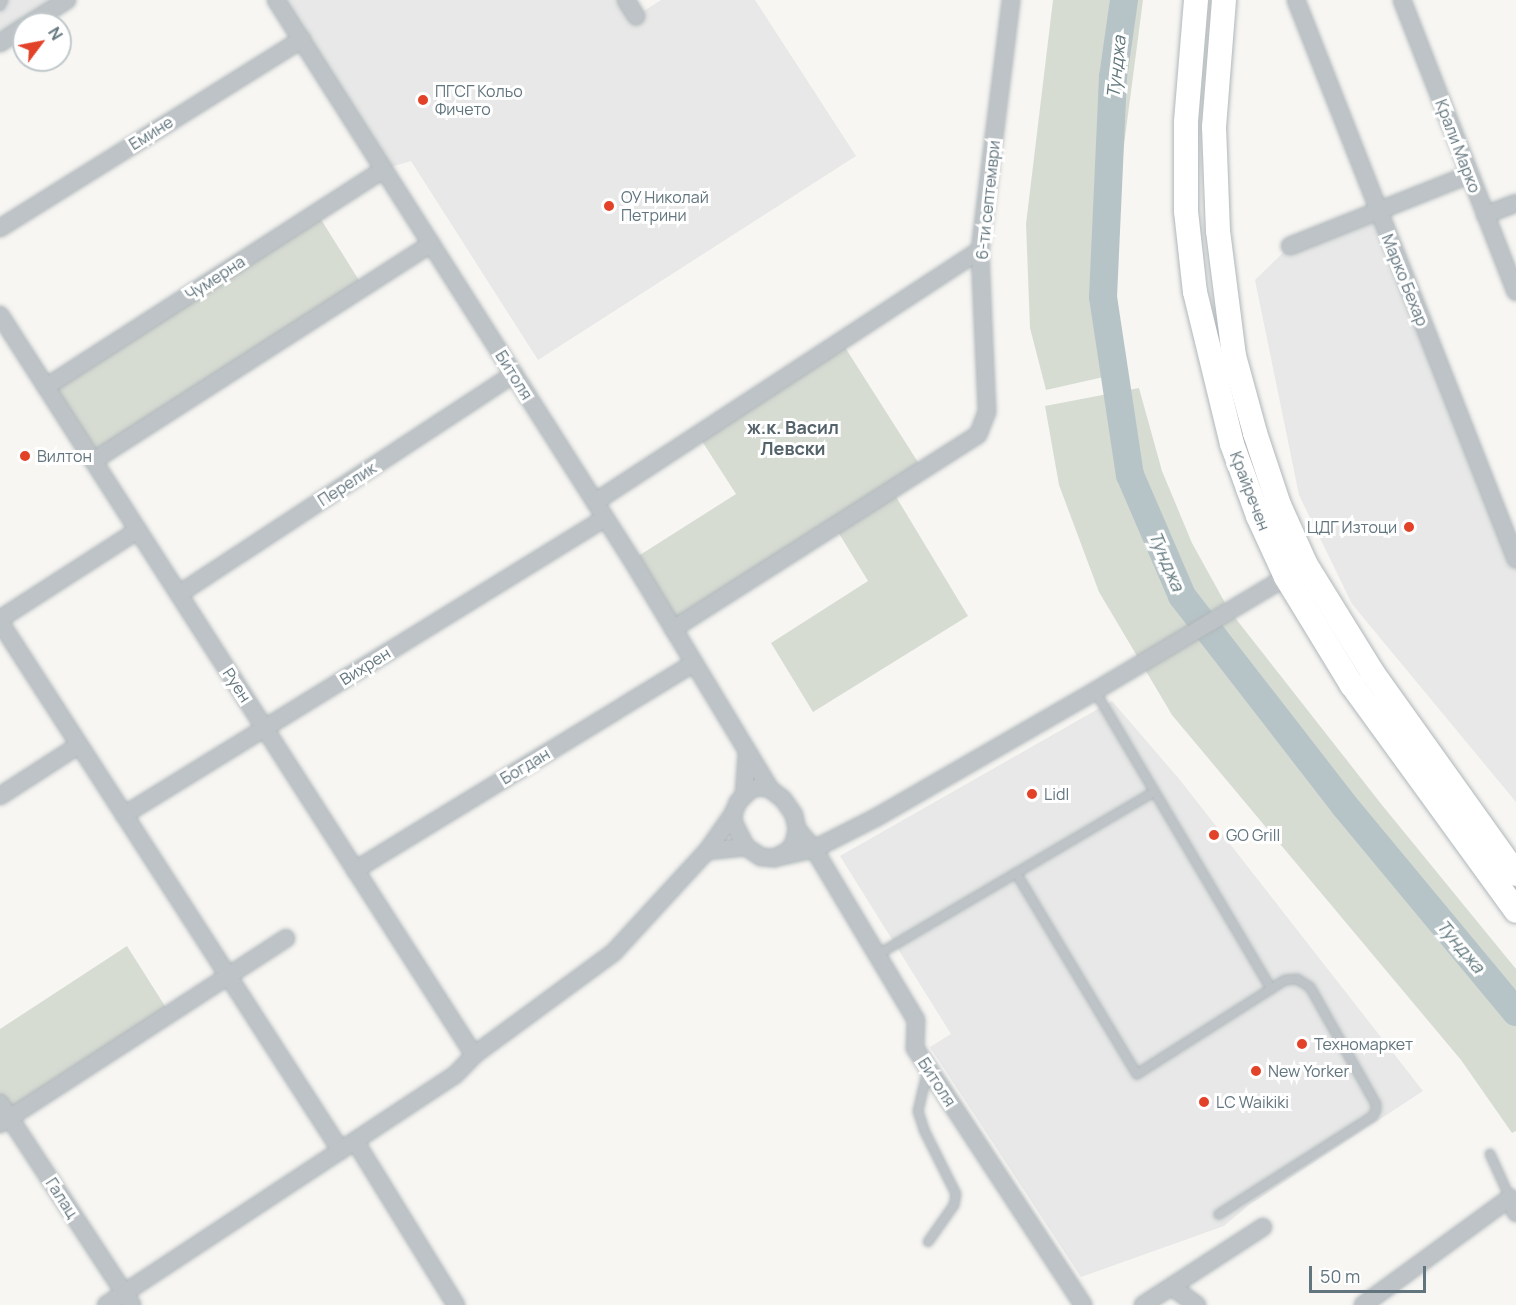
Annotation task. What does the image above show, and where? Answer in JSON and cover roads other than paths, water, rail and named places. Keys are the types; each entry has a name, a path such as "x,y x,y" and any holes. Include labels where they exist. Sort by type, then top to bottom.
{"street":[{"path":"48,12 67,0"},
{"name":"Битоля","path":"276,0 595,502 770,789"},
{"path":"626,0 636,16"},
{"name":"6-ти септември","path":"673,629 978,435 987,412 980,250 1011,0"},
{"name":"Крайречен","path":"1196,0 1190,45 1185,160 1186,211 1195,292 1232,444 1258,516 1286,577 1353,685 1516,911"},
{"name":"Крайречен","path":"1224,0 1214,127 1218,231 1234,356 1255,433 1279,505 1306,565 1372,672 1516,874"},
{"name":"Марко Бехар","path":"1296,0 1516,559"},
{"name":"Крали Марко","path":"1402,0 1468,175 1516,292"},
{"name":"Емине","path":"0,228 302,39"},
{"name":"Чумерна","path":"46,387 384,169"},
{"path":"1290,246 1468,175"},
{"path":"1485,215 1516,203"},
{"path":"93,460 431,243"},
{"path":"595,502 980,250"},
{"name":"Руен","path":"0,315 474,1055"},
{"name":"Перелик","path":"179,594 514,374"},
{"name":"Вихрен","path":"124,815 605,518"},
{"path":"138,530 0,621 341,1151"},
{"path":"733,814 736,831 746,847 760,857 774,858 814,849 877,817 1306,565"},
{"name":"Богдан","path":"355,870 694,663"},
{"path":"0,796 79,745"},
{"path":"106,1305 128,1299 355,1141 455,1075 474,1055 614,952 707,850 733,814 744,794 747,752"},
{"path":"744,794 761,788 770,789 783,799 794,815 798,829 794,843 788,851 774,858"},
{"name":"Битоля","path":"798,829 814,849 916,1020 915,1048 1083,1305"},
{"path":"707,850 746,847"},
{"path":"5,1121 286,938"},
{"name":"Галац","path":"0,1103 5,1121 128,1299"},
{"path":"355,1141 456,1305"},
{"path":"1363,1305 1513,1206"},
{"path":"1143,1305 1263,1227"},
{"path":"1172,1287 1197,1305"}],"lane":[{"path":"0,6 3,0"},
{"path":"1095,691 1271,989"},
{"path":"877,955 1154,792"},
{"path":"1016,873 1137,1074 1285,980 1297,979 1310,987 1376,1104 1376,1110 1373,1116 1220,1214"},
{"path":"928,1068 918,1111 925,1132 956,1194 954,1205 928,1242"},
{"path":"1490,1154 1513,1206"}],"waterway":[{"name":"Тунджа","path":"1124,0 1113,77 1103,297 1130,475 1182,596 1344,805 1516,1012"}],"place":[{"name":"ПГСГ Кольо Фичето","path":"423,100"},
{"name":"ОУ Николай Петрини","path":"609,206"},
{"name":"Вилтон","path":"25,456"},
{"name":"ЦДГ Изтоци","path":"1409,527"},
{"name":"Lidl","path":"1032,794"},
{"name":"GO Grill","path":"1214,835"},
{"name":"Техномаркет","path":"1302,1044"},
{"name":"New Yorker","path":"1256,1071"},
{"name":"LC Waikiki","path":"1204,1102"}],"district":[{"name":"ж.к. Васил Левски","path":"793,438"}]}
